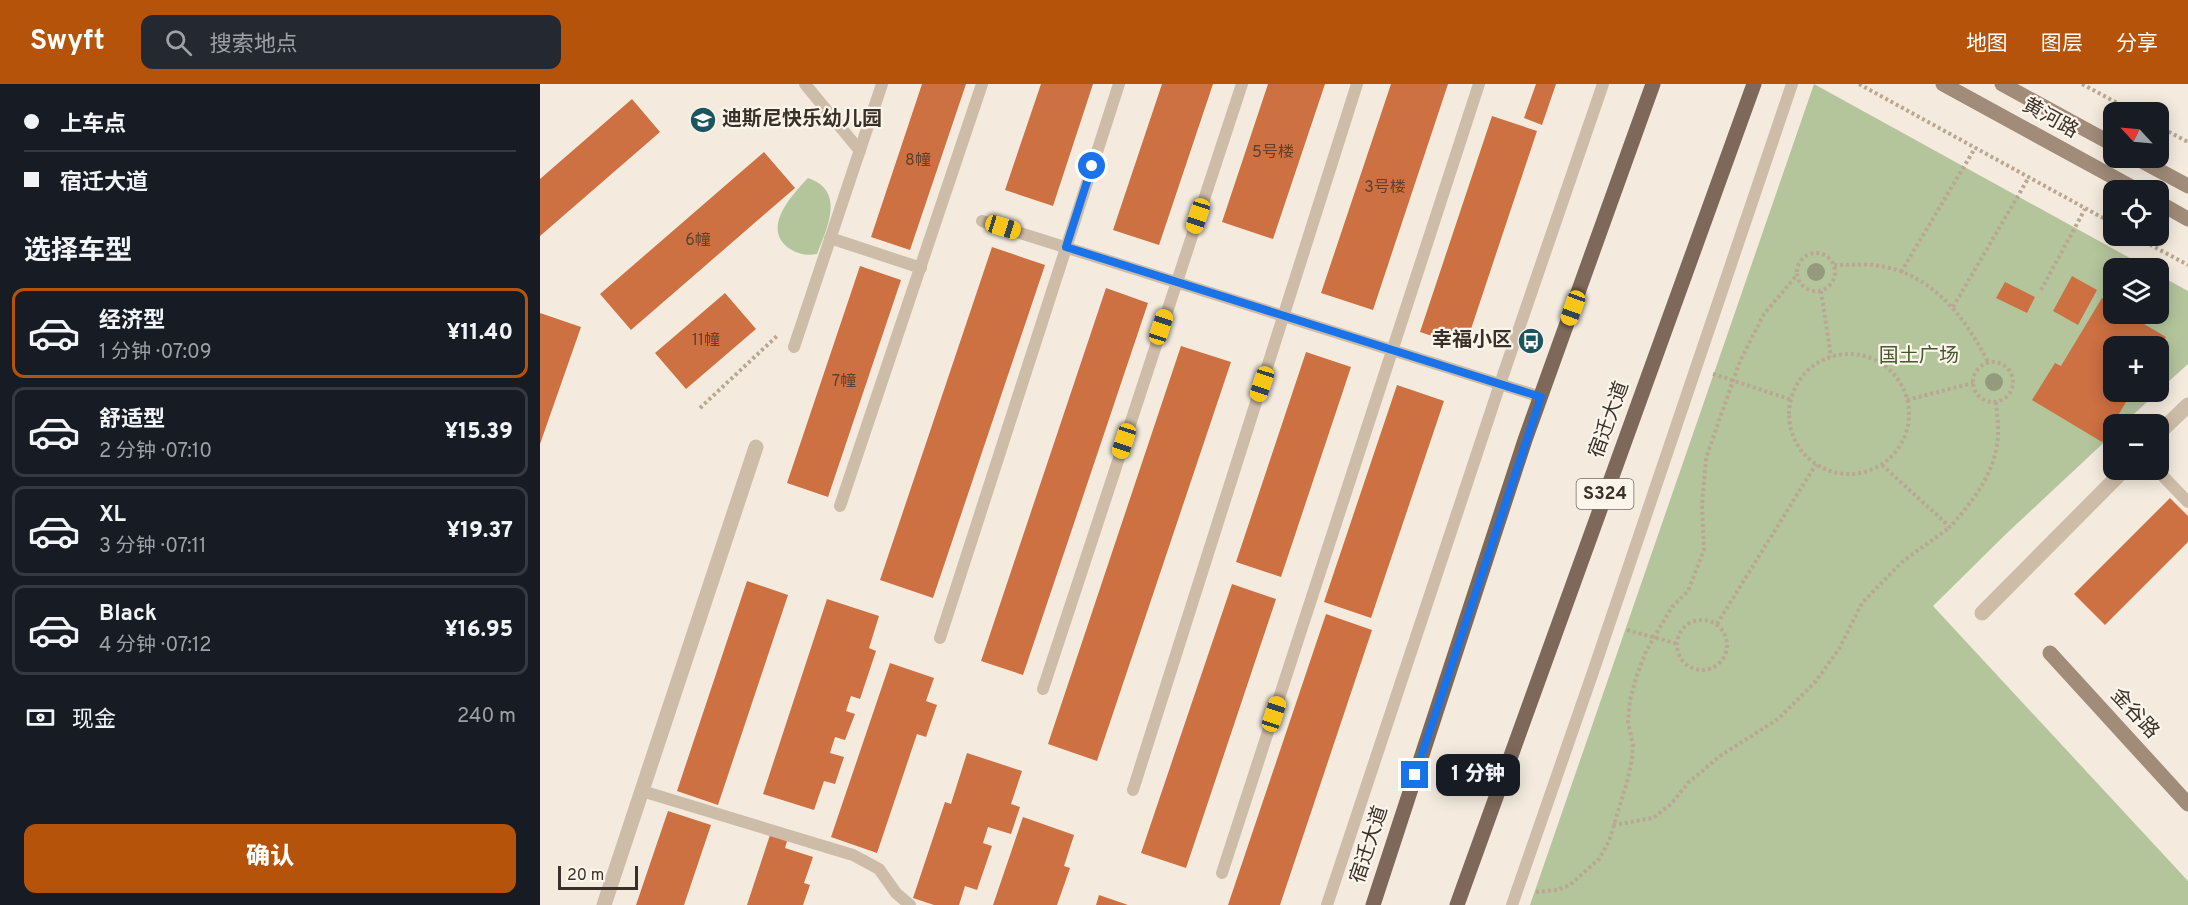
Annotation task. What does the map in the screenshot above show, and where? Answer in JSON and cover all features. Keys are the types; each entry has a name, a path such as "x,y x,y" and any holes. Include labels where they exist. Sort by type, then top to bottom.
{"main road":[{"name":"宿迁大道","path":"1373,905 1541,397 1653,84"},
{"name":"宿迁大道","path":"1456,905 1754,84"},
{"name":"黄河路","path":"1943,84 2119,180"},
{"name":"黄河路","path":"2002,84 2103,139"},
{"path":"2155,168 2188,186"},
{"path":"2169,208 2188,219"},
{"name":"金谷路","path":"2050,653 2188,804"}],"street":[{"path":"2169,423 2188,405"},
{"path":"604,905 756,447"},
{"path":"1982,613 2114,480"}],"lane":[{"path":"805,84 860,150"},
{"path":"794,347 882,84"},
{"path":"840,506 982,84"},
{"path":"940,638 1119,84"},
{"path":"1042,689 1242,84"},
{"path":"1133,790 1358,84"},
{"path":"1222,873 1479,84"},
{"path":"1327,905 1500,384 1603,84"},
{"path":"1512,905 1610,625 1792,84"},
{"path":"982,221 1541,397"},
{"path":"830,237 921,268"},
{"path":"2167,480 2188,502"},
{"path":"642,791 854,855 879,869 896,893 910,905"}],"path":[{"path":"1859,84 2103,218"},
{"path":"2082,84 2115,102"},
{"path":"2169,132 2188,142"},
{"path":"1901,272 1975,148"},
{"path":"1953,307 2029,177"},
{"path":"2041,290 2085,208"},
{"path":"2153,246 2188,265"},
{"path":"1517,892 1542,892 1570,885 1599,859 1609,841 1632,760 1633,744 1628,723 1630,700 1643,659 1672,607 1688,591 1704,550 1702,505 1706,458 1732,380 1764,314 1797,276 1799,262 1810,254 1817,253 1825,255 1834,264 1835,278 1832,284 1821,291 1808,290 1802,286 1797,276"},
{"path":"1834,264 1872,265 1901,272 1932,287 1953,307 1968,327 1988,362"},
{"path":"1821,291 1831,357"},
{"path":"700,408 778,335 801,323"},
{"path":"1851,354 1877,360 1894,373 1905,390 1910,411 1907,432 1897,451 1882,465 1863,473 1842,474 1822,468 1804,454 1793,436 1789,415 1792,400 1798,383 1813,367 1831,357 1851,354"},
{"path":"1996,361 2003,364 2012,374 2012,389 2008,395 1996,402 1982,399 1977,394 1973,382 1977,369 1988,362 1996,361"},
{"path":"1696,368 1792,400"},
{"path":"1907,400 1973,382"},
{"path":"1614,825 1653,818 1671,804 1689,783 1720,756 1778,719 1816,681 1839,649 1862,603 1902,562 1950,526 1978,493 1996,451 1999,432 1996,402"},
{"path":"1717,624 1816,464"},
{"path":"1882,465 1950,526"},
{"path":"1709,621 1717,624 1723,631 1727,648 1720,663 1709,669 1701,670 1685,663 1680,656 1678,644 1682,631 1692,622 1709,621"},
{"path":"1610,625 1678,644"}],"green space":[{"name":"国土广场","path":"1814,84 2103,243 2103,246 2108,246 2130,258 2103,258 2103,324 2169,324 2169,281 2188,291 2188,364 2169,381 2169,336 2103,336 2103,402 2147,402 2134,414 2103,414 2103,443 1933,606 2188,881 2188,905 1530,905"},
{"path":"808,178 820,184 827,192 830,201 829,222 825,233 817,254 810,255 790,249 782,241 778,232 778,222 787,203"}],"building":[{"path":"922,84 966,84 910,250 871,237"},
{"path":"1041,84 1093,84 1053,206 1005,190"},
{"path":"1162,84 1213,84 1159,245 1113,230"},
{"path":"1268,84 1325,84 1273,239 1222,222"},
{"path":"1391,84 1448,84 1373,310 1321,293"},
{"path":"1536,84 1556,84 1542,125 1524,118"},
{"path":"632,99 660,132 540,236 540,179"},
{"path":"1492,116 1537,131 1465,347 1420,332"},
{"path":"764,152 795,188 631,330 600,294"},
{"path":"992,247 1045,265 933,598 880,580"},
{"path":"860,266 901,280 828,497 787,483"},
{"path":"2072,276 2097,290 2078,325 2053,311"},
{"path":"2005,282 2035,297 2027,313 1996,298"},
{"path":"1106,288 1148,303 1023,675 981,661"},
{"path":"725,293 756,329 686,389 655,353"},
{"path":"2102,298 2103,324 2144,324 2164,336 2103,336 2103,402 2126,402 2119,414 2103,414 2102,442 2032,400 2055,363 2061,366"},
{"path":"540,313 581,327 540,444"},
{"path":"1181,346 1231,362 1097,761 1048,744"},
{"path":"1306,352 1351,367 1281,577 1236,562"},
{"path":"1397,385 1444,401 1371,618 1324,602"},
{"path":"2170,498 2188,516 2188,542 2105,625 2074,594"},
{"path":"747,581 788,595 718,805 677,791"},
{"path":"1232,584 1276,599 1186,868 1141,853"},
{"path":"827,599 879,616 869,648 876,651 860,699 851,696 846,711 855,714 845,740 835,737 830,753 844,757 835,784 824,781 814,810 763,794"},
{"path":"1326,614 1372,630 1280,905 1228,905"},
{"path":"890,663 934,678 926,701 937,705 926,737 917,734 877,853 831,837"},
{"path":"967,753 1022,771 1011,804 1020,807 1011,834 988,827 983,843 992,846 977,890 965,886 959,905 934,905 913,898 945,802 951,804"},
{"path":"668,811 711,825 684,905 636,905"},
{"path":"1023,817 1074,835 1064,866 1070,868 1057,905 993,905"},
{"path":"770,835 787,841 785,848 813,857 804,883 810,885 803,905 747,905"},
{"path":"1099,895 1128,905 1096,905"}],"place":[{"name":"迪斯尼快乐幼儿园","path":"703,120"},
{"name":"幸福小区","path":"1531,341"}],"route":[{"path":"1092,166 1066,247 1541,397 1415,775"}]}
